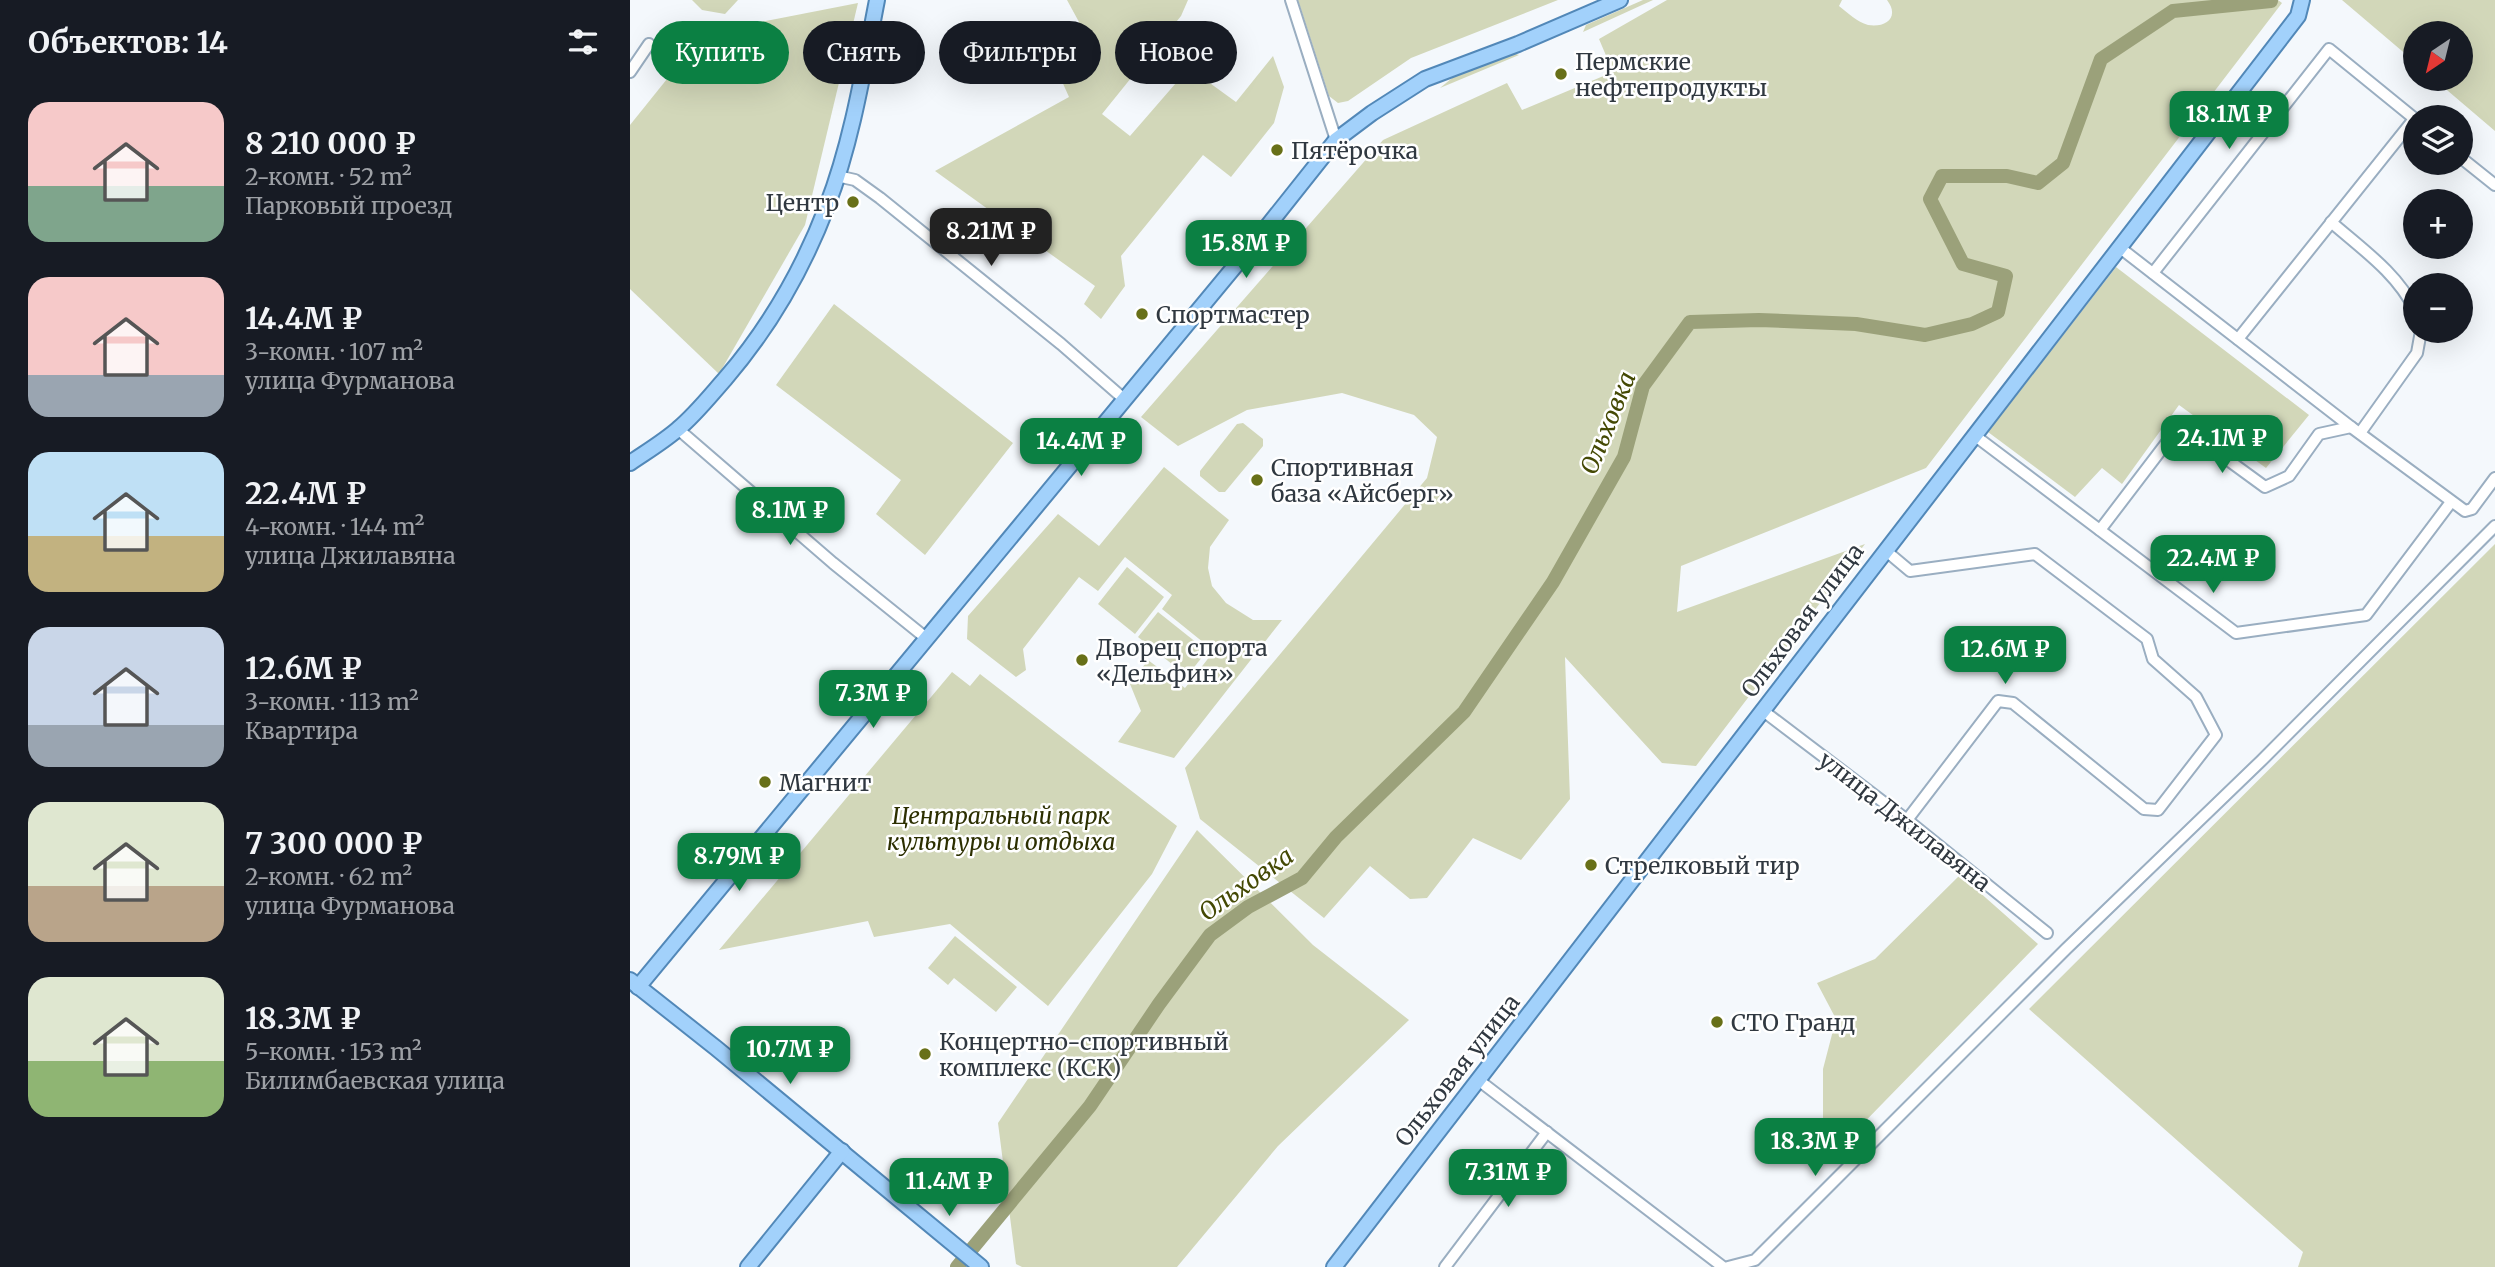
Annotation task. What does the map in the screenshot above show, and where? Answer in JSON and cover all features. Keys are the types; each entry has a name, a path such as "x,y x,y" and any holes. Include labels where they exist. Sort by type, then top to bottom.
{"main road":[{"path":"630,463 678,429 739,363 773,316 799,268 827,207 873,31 877,0"},
{"path":"980,1266 842,1151 633,987 926,638 1336,141 1425,79 1540,35 1620,0"},
{"name":"Ольховая улица","path":"1334,1267 2298,16 2302,0"},
{"path":"748,1267 842,1151"}],"street":[{"path":"1291,0 1336,141"},
{"path":"630,72 649,44"},
{"path":"2153,273 2329,49 2403,109"},
{"path":"2238,340 2403,134"},
{"path":"2473,167 2495,185"},
{"path":"836,176 855,180 880,198 1124,399"},
{"path":"2331,222 2386,269 2403,290"},
{"path":"2119,247 2465,511 2472,509 2495,478"},
{"path":"2100,530 2180,425 2265,487 2289,476 2319,434 2356,430 2417,353 2419,343"},
{"path":"678,429 833,563 926,638"},
{"path":"1974,435 2236,633 2366,615 2451,502"},
{"path":"1478,1079 1725,1267 1755,1260 2495,526"},
{"path":"1885,550 1910,571 2035,554 2147,639 2153,659 2196,697 2216,735 2158,810 2144,809 2013,703 1998,701 1907,820"},
{"name":"улица Джилавяна","path":"1762,710 1907,820 2047,933"},
{"path":"1445,1267 1546,1132"}],"green space":[{"path":"692,0 738,0 725,14 702,10"},
{"path":"1067,0 1188,0 1177,21 1115,21 1115,84 1126,84 1102,114 1130,136 1175,84 1211,84 1236,102 1273,56 1284,87 1274,123 1231,177 1203,155 1121,256 1125,286 1101,319 1084,304 1095,286 935,171 1069,97 1063,84 1101,84 1101,21 1078,21"},
{"path":"1298,0 1558,0 1411,58 1348,101 1338,103 1329,96"},
{"path":"1643,0 1653,0 1583,32 1586,25"},
{"path":"1667,0 1842,0 1839,6 1856,20 1868,25 1880,25 1889,20 1892,12 1887,0 2278,0 2282,3 1926,468 1681,566 1677,612 1865,544 1696,766 1662,763 1565,657 1570,799 1521,860 1473,838 1427,898 1410,899 1370,866 1324,918 1200,819 1185,768 1427,478 1437,437 1414,415 1342,393 1247,410 1178,446 1141,417 1383,140 1507,83 1522,110 1613,72 1599,39"},
{"path":"2342,0 2495,0 2495,131 2473,112 2473,105 2464,105 2448,91 2473,91 2473,21 2403,21 2403,52"},
{"path":"858,3 854,21 803,21 803,84 839,84 805,225 719,374 630,289 630,125 663,84 789,84 789,21 766,21"},
{"path":"1513,53 1519,55 1440,88 1457,74"},
{"path":"2116,267 2309,415 2266,468 2179,405 2122,484 2102,468 2075,497 1988,432"},
{"path":"834,304 1013,443 925,555 876,514 901,480 776,385"},
{"path":"1243,423 1263,439 1263,446 1225,492 1219,492 1200,476 1200,471 1237,424"},
{"path":"1164,467 1229,520 1210,547 1208,568 1212,586 1226,603 1253,620 1282,620 1174,758 1118,742 1141,711 1130,684 1148,660 1185,688 1214,651 1162,609 1172,595 1125,557 1098,591 1079,577 1023,649 1026,670 1016,677 967,639 968,616 1058,514 1099,546"},
{"path":"2495,544 2495,1267 2298,1267 2303,1252 2029,1009"},
{"path":"1127,567 1164,597 1135,634 1098,604"},
{"path":"1158,612 1207,651 1187,676 1138,637"},
{"name":"Центральный парк культуры и отдыха","path":"952,672 970,686 980,674 1177,826 1152,874 1048,1006 950,924 874,937 868,921 719,950"},
{"path":"1197,830 1313,945 1409,1020 1278,1146 1177,1267 1022,1267 1016,1264 998,1123"},
{"path":"1960,875 2038,944 1845,1142 1823,1125 1823,1069 1836,1019 1817,983 1875,959"},
{"path":"955,936 1017,987 996,1012 954,978 948,985 928,968"}],"waterway":[{"name":"Ольховка","path":"957,1267 1090,1106 1159,1004 1210,935 1248,907 1302,878 1336,837 1464,712 1553,582 1624,457 1643,386 1690,322 1759,320 1856,324 1925,335 1972,324 1998,312 2006,276 1963,264 1930,199 1942,176 2007,176 2038,183 2063,163 2101,59 2173,11 2271,1"}],"place":[{"name":"Пермские нефтепродукты","path":"1561,74"},
{"name":"Пятёрочка","path":"1277,150"},
{"name":"Центр","path":"853,202"},
{"name":"Спортмастер","path":"1142,314"},
{"name":"Спортивная база «Айсберг»","path":"1257,480"},
{"name":"Дворец спорта «Дельфин»","path":"1082,660"},
{"name":"Магнит","path":"765,782"},
{"name":"Стрелковый тир","path":"1591,865"},
{"name":"СТО Гранд","path":"1717,1022"},
{"name":"Концертно-спортивный комплекс (КСК)","path":"925,1054"}]}
